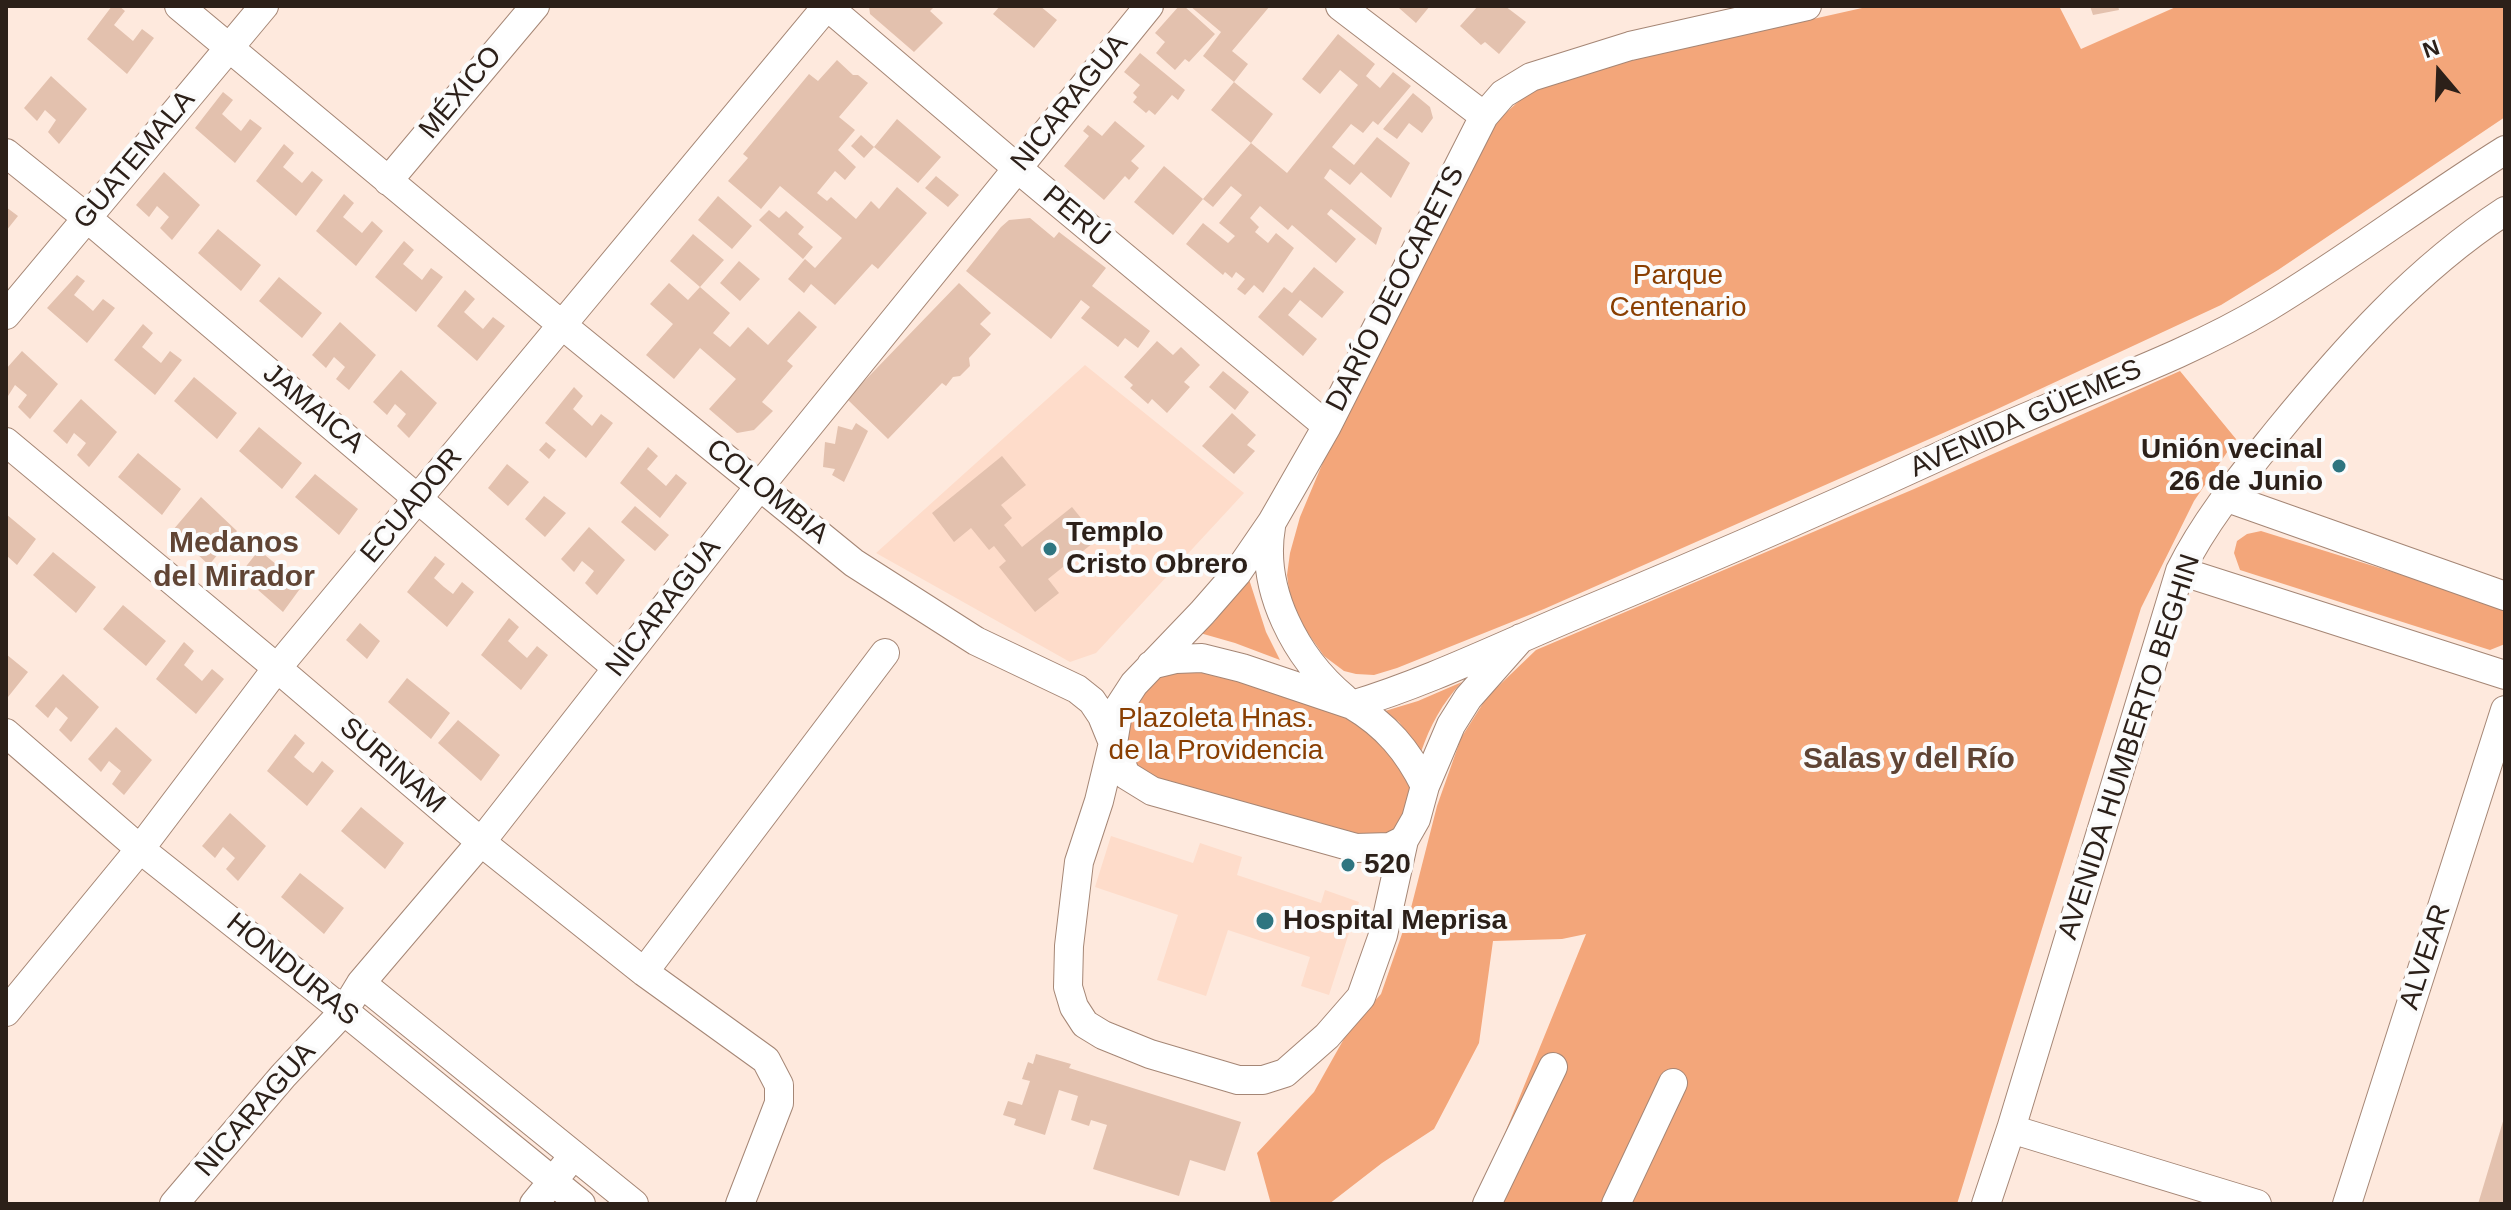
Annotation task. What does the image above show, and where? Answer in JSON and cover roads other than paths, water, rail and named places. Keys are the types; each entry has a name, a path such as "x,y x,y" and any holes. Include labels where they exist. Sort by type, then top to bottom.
{"street":[{"name":"COLOMBIA","path":"179,6 854,563 976,641 1077,689 1092,701 1102,716 1126,775 1152,791 1356,848 1390,847 1404,840"},
{"name":"GUATEMALA","path":"6,315 264,6"},
{"name":"MÉXICO","path":"388,181 535,6"},
{"name":"PERÚ","path":"827,6 1327,426"},
{"name":"ECUADOR","path":"6,1012 140,849 277,668 827,6"},
{"name":"NICARAGUA","path":"174,1204 283,1076 344,1011 361,983 481,842 759,487 1149,6"},
{"path":"1340,6 1484,116"},
{"name":"DARÍO DEOCARETS","path":"1521,638 1468,698 1451,725 1425,786 1416,819 1404,840 1383,935 1361,997 1327,1036 1285,1073 1263,1080 1238,1080 1150,1054 1103,1035 1085,1024 1074,1007 1068,987 1069,946 1079,862 1099,801 1119,707 1134,684 1237,573 1272,522 1327,426 1484,116 1503,94 1531,77 1630,46 1798,7"},
{"name":"AVENIDA GÜEMES","path":"1352,705 1442,674 1682,572 1987,434 2207,339 2268,307 2505,150"},
{"name":"JAMAICA","path":"6,153 87,218 617,668"},
{"name":"AVENIDA HUMBERTO BEGHIN","path":"1986,1204 2180,571 2197,536 2225,497 2358,336 2401,294 2505,211"},
{"name":"SURINAM","path":"6,442 481,842 644,972 766,1060 779,1085 779,1103 740,1204"},
{"path":"2225,497 2505,596"},
{"path":"1272,522 1267,548 1270,579 1296,639 1322,680 1375,720 1397,741 1425,786"},
{"path":"2180,571 2505,675"},
{"path":"644,972 885,653"},
{"path":"1151,665 1176,659 1202,658 1242,668 1352,705"},
{"name":"ALVEAR","path":"2347,1204 2505,710"},
{"name":"HONDURAS","path":"6,733 140,849 344,1011 569,1197"},
{"name":"HONDURAS","path":"361,983 634,1204"},
{"path":"1487,1204 1553,1067"},
{"path":"1616,1204 1673,1083"},
{"path":"2011,1129 2257,1204"},
{"path":"534,1204 569,1197 584,1165"}],"place":[{"name":"Unión vecinal 26 de Junio","path":"2339,466"},
{"name":"Templo Cristo Obrero","path":"1050,549"},
{"name":"520","path":"1348,865"},
{"name":"Hospital Meprisa","path":"1265,921"}],"district":[{"name":"Medanos del Mirador","path":"234,561"},
{"name":"Salas y del Río","path":"1909,760"}],"park label":[{"name":"Parque Centenario","path":"1678,292"},
{"name":"Plazoleta Hnas. de la Providencia","path":"1216,735"}]}
